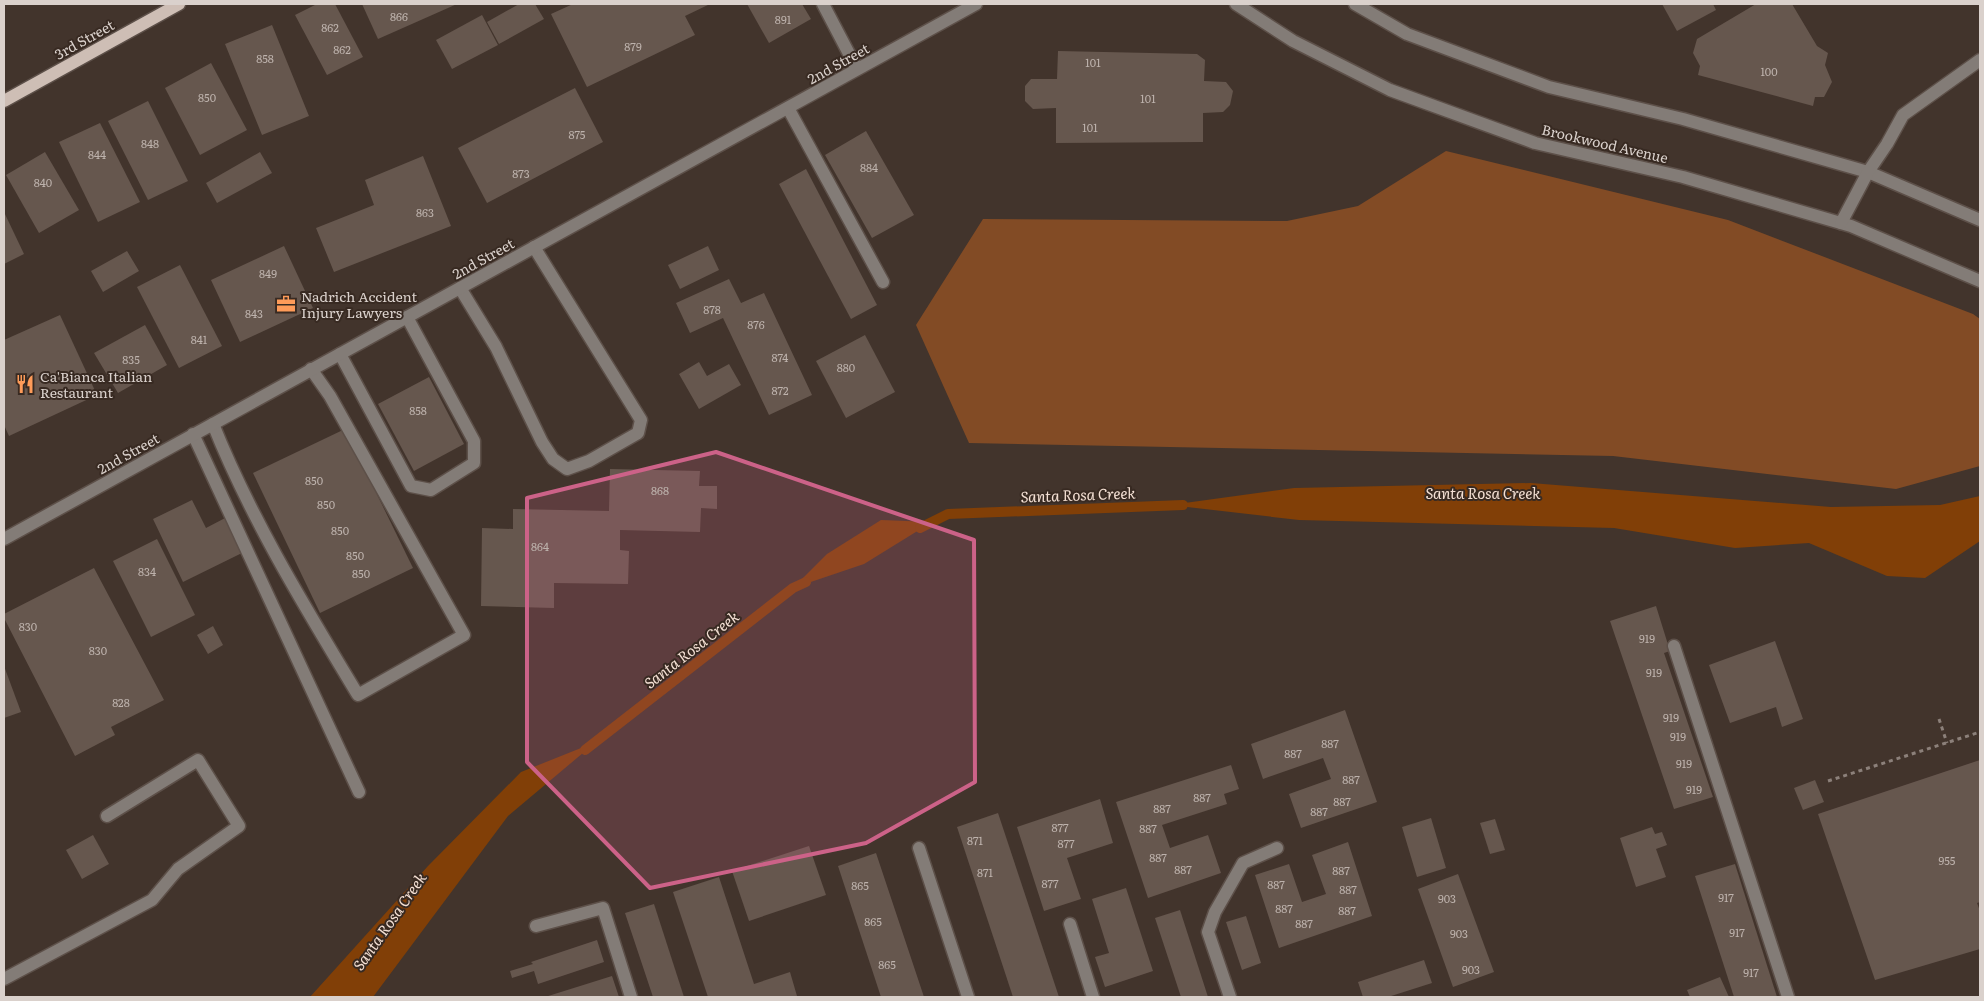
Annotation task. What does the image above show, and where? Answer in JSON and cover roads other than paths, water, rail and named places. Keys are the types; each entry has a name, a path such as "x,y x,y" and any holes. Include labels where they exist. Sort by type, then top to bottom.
{"main road":[{"name":"3rd Street","path":"4,101 180,4"}],"street":[{"path":"823,4 858,69"},
{"name":"2nd Street","path":"4,539 976,4"},
{"name":"Brookwood Avenue","path":"1236,4 1293,41 1390,90 1408,97 1535,142 1683,177 1852,226 1980,281"},
{"path":"1356,4 1407,34 1549,87 1683,119 1868,172 1980,220"},
{"path":"1840,223 1868,172 1887,144 1903,115 1980,60"},
{"path":"788,108 883,282"},
{"path":"460,288 496,347 542,442 553,459 567,469 589,462 638,433 642,420 534,247"},
{"path":"340,354 411,486 431,490 474,463 474,441 407,317"},
{"path":"213,424 241,489 305,606 358,695 464,635 330,396 312,369"},
{"path":"193,434 359,792"},
{"path":"1674,646 1788,997"},
{"path":"4,979 152,900 178,868 239,826 198,760 107,816"},
{"path":"919,848 968,997"},
{"path":"1230,997 1208,932 1215,912 1243,863 1277,848"},
{"path":"536,926 603,908 631,997"},
{"path":"1070,924 1093,997"}],"water":[{"path":"1531,483 1831,507 1940,505 1980,496 1980,541 1925,578 1887,576 1809,543 1735,548 1614,528 1299,520 1170,505 1294,488"},
{"path":"881,520 932,522 864,564 793,588 827,554"},
{"path":"596,742 508,816 373,997 310,997 428,866 521,772"}],"waterway":[{"name":"Santa Rosa Creek","path":"920,528 948,514 1183,505"},
{"name":"Santa Rosa Creek","path":"585,750 793,588 806,582"}],"place":[{"name":"Nadrich Accident Injury Lawyers","path":"286,304"},
{"name":"Ca'Bianca Italian Restaurant","path":"25,384"}]}
